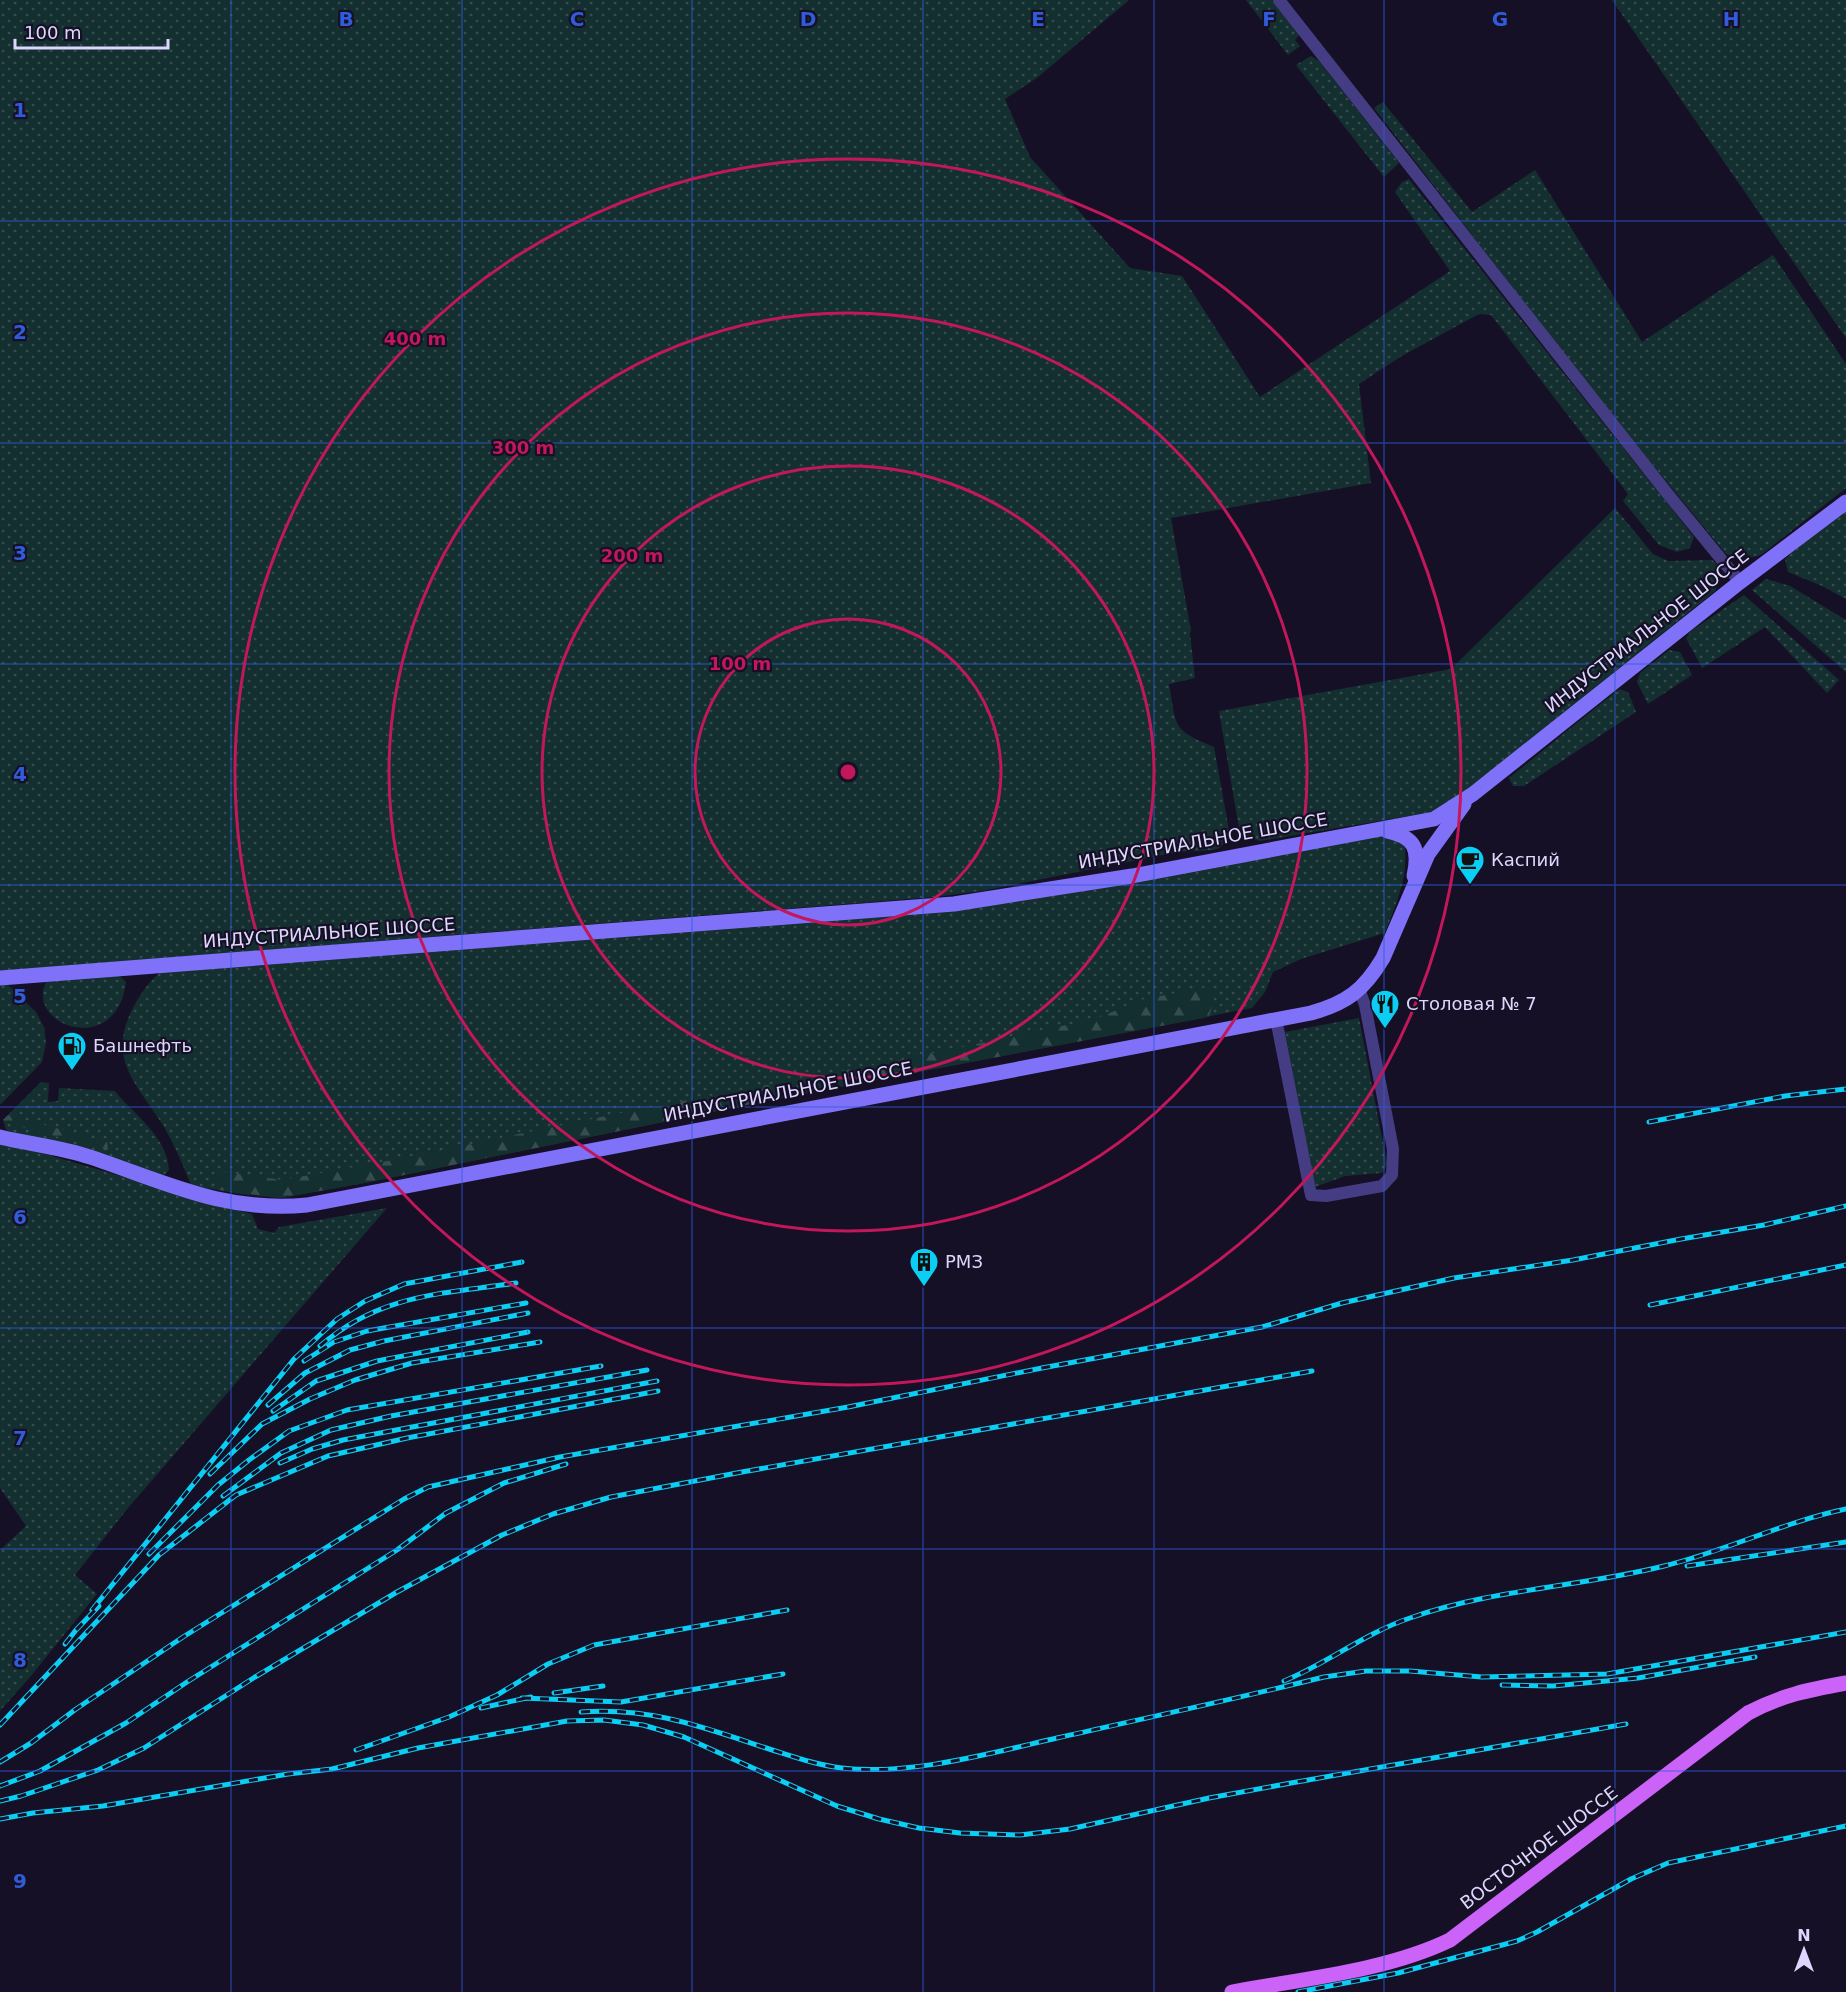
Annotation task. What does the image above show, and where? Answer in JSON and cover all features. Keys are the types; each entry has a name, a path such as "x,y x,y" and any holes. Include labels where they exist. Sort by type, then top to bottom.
{"main road":[{"name":"ИНДУСТРИАЛЬНОЕ ШОССЕ","path":"0,978 954,904 1132,876 1377,828 1412,825 1434,819 1473,794 1740,582 1846,502"},
{"name":"ИНДУСТРИАЛЬНОЕ ШОССЕ","path":"0,1137 87,1156 183,1191 234,1203 282,1208 1276,1019 1333,1006 1350,997 1374,973 1428,854 1473,794"},
{"path":"1377,828 1404,834 1412,842 1416,853 1416,867 1408,899"},
{"name":"ВОСТОЧНОЕ ШОССЕ","path":"1232,1992 1369,1967 1423,1953 1450,1940 1748,1713 1774,1700 1810,1689 1846,1683"}],"street":[{"path":"1279,0 1667,493 1740,582"},
{"path":"1276,1019 1311,1195 1326,1196 1382,1186 1392,1175 1393,1149 1366,1012 1359,989"}],"green space":[{"path":"0,0 1129,0 1038,77 1005,99 1030,157 1130,268 1182,276 1260,397 1450,271 1395,192 1402,182 1409,179 1694,537 1690,548 1677,552 1659,545 1623,501 1628,494 1491,315 1479,314 1400,357 1359,384 1371,483 1171,518 1191,631 1195,678 1169,684 1178,725 1190,736 1214,747 1229,830 1225,843 1219,848 1178,852 982,891 934,897 0,971"},
{"path":"1246,0 1272,0 1299,35 1295,40 1300,46 1288,55"},
{"path":"1612,0 1846,0 1846,338"},
{"path":"1311,56 1319,61 1399,163 1384,177 1296,65"},
{"path":"1383,102 1472,212 1535,170 1642,342 1773,255 1846,364 1846,488 1761,555 1743,559 1726,554 1601,402 1374,108"},
{"path":"1615,508 1653,554 1668,561 1712,560 1719,566 1720,578 1715,591 1453,801 1433,812 1260,841 1243,835 1239,828 1219,711 1451,669"},
{"path":"1846,510 1846,599 1788,572 1785,559 1814,533"},
{"path":"1766,579 1790,586 1846,620 1846,672 1752,590"},
{"path":"1744,595 1839,680 1827,693 1765,627 1702,668 1686,638 1691,631"},
{"path":"1669,650 1680,652 1692,675 1648,704 1637,682 1640,673"},
{"path":"1619,689 1628,692 1636,712 1524,786 1513,786 1509,778"},
{"path":"1379,834 1404,843 1405,855 1401,889 1385,933 1301,959 1273,972 1265,992 1252,1008 761,1102 370,1182 281,1198 240,1194 191,1185 168,1134 137,1086 125,1060 123,1045 131,1012 144,990 161,972 948,910"},
{"path":"117,974 126,982 119,1006 106,1021 90,1027 73,1027 58,1021 47,1010 43,996 47,980"},
{"path":"0,984 7,984 36,1012 44,1027 46,1043 42,1062 0,1105"},
{"path":"1208,987 1214,999 1209,1017 761,1102 370,1182 281,1198 219,1190 215,1181 225,1172 282,1180 404,1158 1095,1019 1144,999"},
{"path":"1359,1018 1387,1164 1382,1173 1345,1176 1315,1187 1285,1032"},
{"path":"41,1082 49,1083 48,1102 58,1101 59,1088 115,1091 149,1127 163,1147 169,1170 163,1176 6,1130 3,1120"},
{"path":"8,1115 107,1142 108,1150 9,1124 3,1120"},
{"path":"0,1141 252,1214 258,1229 274,1233 279,1227 387,1208 128,1508 75,1575 97,1594 0,1711 0,1550 26,1526 0,1488"}],"railway":[{"path":"1649,1122 1785,1096 1846,1089"},
{"path":"0,1762 183,1637 404,1499 428,1487 560,1457 848,1407 1262,1327 1342,1303 1454,1278 1573,1260 1764,1225 1846,1206"},
{"path":"92,1610 294,1359 337,1319 365,1301 404,1284 522,1262"},
{"path":"1650,1305 1846,1265"},
{"path":"320,1346 365,1316 389,1306 437,1294 516,1283"},
{"path":"304,1361 334,1342 367,1331 526,1303"},
{"path":"268,1405 305,1373 350,1350 384,1341 528,1313"},
{"path":"273,1411 316,1381 377,1361 528,1332"},
{"path":"210,1474 262,1424 310,1399 355,1380 412,1363 540,1342"},
{"path":"149,1554 218,1485 289,1431 347,1410 601,1366"},
{"path":"223,1496 281,1453 331,1430 391,1416 647,1370"},
{"path":"0,1801 98,1770 144,1748 255,1677 397,1592 502,1535 553,1514 611,1497 742,1472 1312,1371"},
{"path":"280,1463 312,1449 343,1440 657,1381"},
{"path":"0,1725 159,1555 236,1495 328,1456 407,1438 658,1391"},
{"path":"0,1786 40,1771 126,1723 397,1550 446,1513 504,1483 566,1464"},
{"path":"1284,1681 1393,1624 1441,1608 1504,1594 1664,1566 1710,1553 1800,1521 1846,1509"},
{"path":"1687,1566 1846,1542"},
{"path":"65,1644 99,1606"},
{"path":"356,1750 449,1717 497,1695 548,1664 594,1645 787,1610"},
{"path":"581,1712 606,1711 652,1715 696,1725 822,1765 868,1770 895,1769 978,1756 1324,1677 1366,1671 1410,1671 1482,1677 1607,1674 1846,1632"},
{"path":"1502,1685 1553,1686 1638,1678 1755,1657"},
{"path":"522,1698 621,1702 783,1674"},
{"path":"554,1693 603,1686"},
{"path":"481,1708 531,1697"},
{"path":"0,1819 33,1813 103,1806 288,1774 332,1769 418,1748 567,1721 604,1720 643,1725 684,1737 837,1806 879,1819 919,1828 960,1833 1020,1835 1070,1829 1209,1798 1626,1724"},
{"path":"1298,1992 1398,1973 1517,1941 1631,1879 1668,1863 1846,1826"}],"place":[{"name":"Каспий","path":"1470,886"},
{"name":"Столовая № 7","path":"1385,1030"},
{"name":"Башнефть","path":"72,1072"},
{"name":"РМЗ","path":"924,1288"}]}
